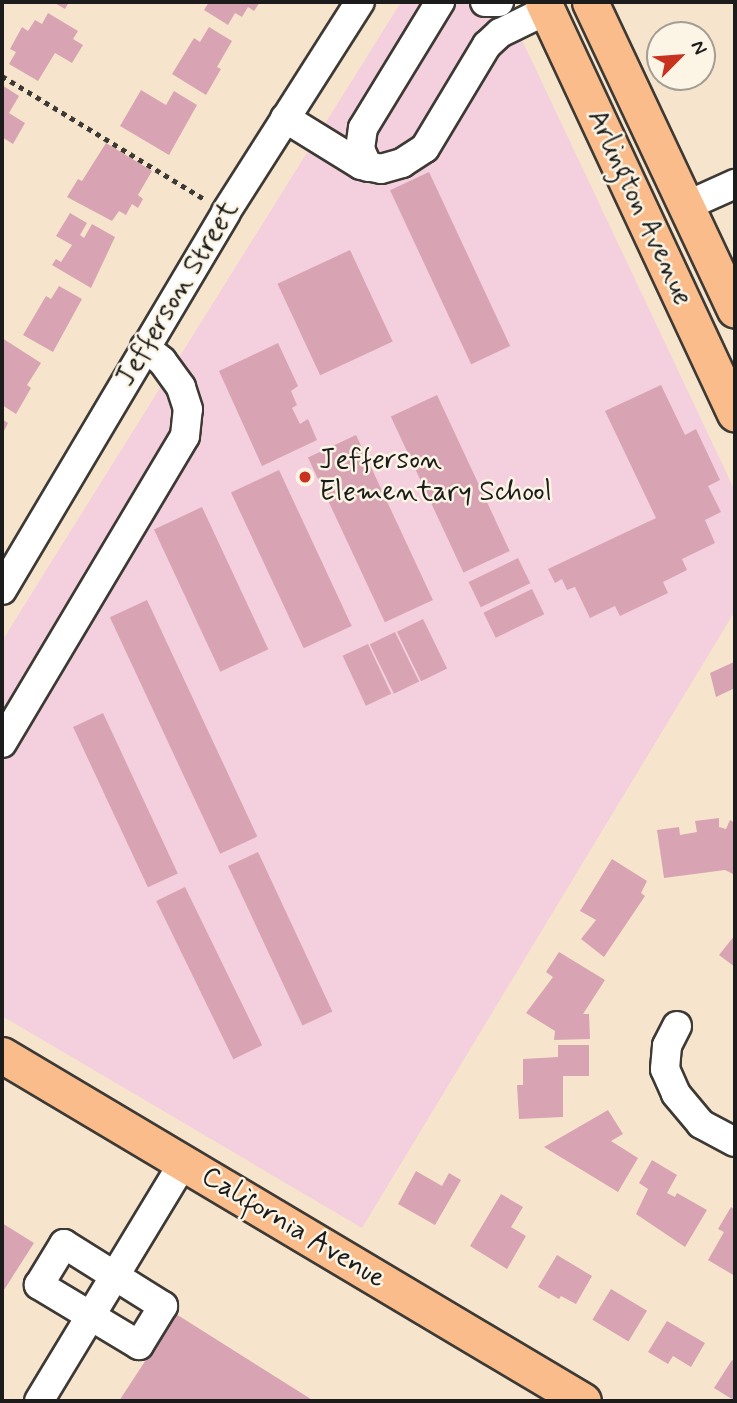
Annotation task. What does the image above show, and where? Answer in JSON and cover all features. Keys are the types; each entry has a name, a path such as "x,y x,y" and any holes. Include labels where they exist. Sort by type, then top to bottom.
{"main road":[{"name":"Arlington Avenue","path":"598,4 686,206 735,310"},
{"name":"Arlington Avenue","path":"545,6 735,413"},
{"name":"California Avenue","path":"2,1055 583,1401"}],"street":[{"name":"Jefferson Street","path":"2,590 226,212 360,2"},
{"path":"368,167 360,149 363,128 440,2"},
{"path":"485,2 499,2"},
{"path":"285,118 368,167 381,169 402,163 425,148 487,44 545,6"},
{"path":"686,206 735,184"},
{"path":"2,743 185,436 188,410 181,387 162,361 145,347"},
{"path":"677,1026 667,1046 665,1069 676,1094 701,1124 735,1142"},
{"path":"39,1401 183,1163"},
{"path":"64,1244 115,1276 163,1306 139,1345 39,1285 64,1244"}],"path":[{"path":"2,76 226,212"}],"shaded area":[{"path":"401,2 504,2 735,491 735,611 362,1228 2,1016 2,641"}],"building":[{"path":"53,2 69,2 65,9"},
{"path":"209,2 260,2 254,11 248,7 242,17 235,13 228,25 204,10"},
{"path":"48,13 78,31 73,39 83,45 72,63 55,53 38,81 9,64 16,52 10,49 22,27 28,31 35,20 42,24"},
{"path":"209,27 232,41 217,67 221,69 206,95 172,74 194,38 200,42"},
{"path":"2,85 19,96 9,113 25,123 13,144 2,137"},
{"path":"141,90 166,105 174,91 197,105 169,155 120,126"},
{"path":"106,143 152,171 138,195 143,199 138,208 132,204 126,215 119,211 112,221 67,197 78,179 82,181"},
{"path":"429,172 510,346 471,364 390,190"},
{"path":"70,213 87,223 80,235 84,238 92,224 115,237 91,288 52,265 56,259 61,262 72,245 56,236"},
{"path":"350,250 393,342 320,375 277,284"},
{"path":"59,286 82,299 53,352 23,335 46,296 51,299"},
{"path":"2,338 41,363 27,385 31,388 16,414 2,405"},
{"path":"278,343 298,386 291,391 297,405 292,408 300,424 308,419 317,440 262,466 219,371"},
{"path":"661,385 685,435 696,429 720,480 708,486 721,512 705,520 715,543 682,559 687,570 663,582 668,593 620,616 615,606 590,618 575,587 567,590 562,579 555,583 548,569 656,518 605,411"},
{"path":"437,395 510,551 463,572 391,417"},
{"path":"2,419 8,423 2,435"},
{"path":"356,435 433,600 385,622 308,457"},
{"path":"279,470 352,626 304,648 231,492"},
{"path":"202,507 268,649 220,672 154,529"},
{"name":"Jefferson Elementary School","path":"518,558 530,583 481,607 469,582"},
{"name":"Jefferson Elementary School","path":"532,589 544,614 496,638 483,613"},
{"path":"147,600 257,837 220,854 110,617"},
{"path":"423,619 447,668 421,681 397,632"},
{"path":"395,632 419,681 394,694 370,644"},
{"path":"368,644 391,694 366,706 343,656"},
{"path":"734,662 735,688 716,697 710,673"},
{"path":"103,713 178,873 148,887 73,727"},
{"path":"719,818 719,827 726,829 730,820 735,823 735,875 725,870 664,878 657,830 679,827 680,835 697,832 695,821"},
{"path":"258,852 332,1012 302,1025 228,866"},
{"path":"612,859 647,881 641,893 645,896 604,957 581,939 596,920 580,911"},
{"path":"185,887 262,1045 233,1059 156,901"},
{"path":"735,935 735,967 719,955"},
{"path":"559,952 605,980 583,1014 589,1014 590,1039 554,1040 555,1031 526,1013 553,977 546,972"},
{"path":"558,1045 589,1045 589,1076 563,1076 563,1117 519,1119 517,1085 523,1085 523,1059 558,1057"},
{"path":"608,1110 623,1134 611,1141 638,1158 618,1192 544,1147"},
{"path":"652,1160 677,1175 667,1193 675,1197 677,1193 707,1210 685,1247 636,1214 648,1189 639,1183"},
{"path":"416,1171 442,1186 449,1173 461,1180 435,1225 398,1204"},
{"path":"501,1194 523,1207 511,1227 526,1236 507,1269 470,1246"},
{"path":"731,1207 735,1210 735,1276 708,1260 724,1232 718,1229"},
{"path":"2,1223 34,1243 2,1293"},
{"path":"557,1255 592,1276 576,1304 561,1296 559,1299 538,1287"},
{"path":"611,1289 647,1311 628,1341 592,1320"},
{"path":"176,1314 314,1401 119,1401"},
{"path":"667,1321 705,1343 691,1367 673,1356 668,1364 648,1352"},
{"path":"732,1360 735,1362 735,1401 714,1388"}],"place":[{"name":"Jefferson Elementary School","path":"305,477"}]}
